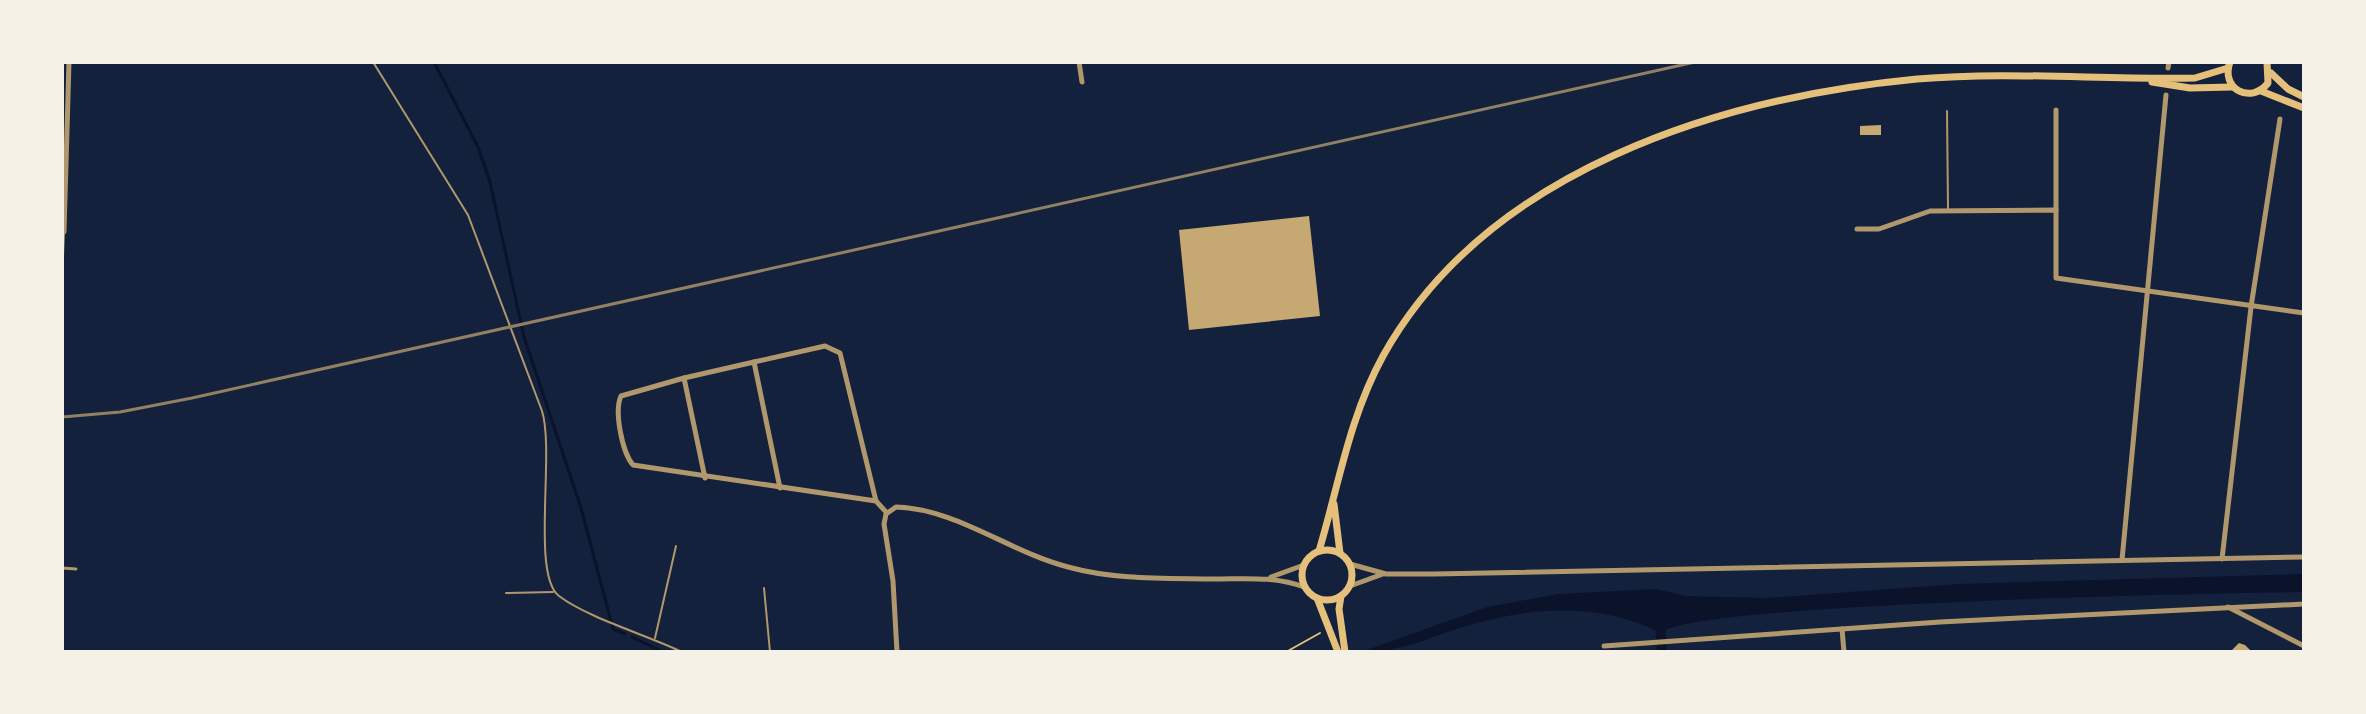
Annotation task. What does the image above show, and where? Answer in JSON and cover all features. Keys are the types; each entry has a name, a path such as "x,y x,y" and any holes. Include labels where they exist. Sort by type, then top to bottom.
{"main road":[{"path":"2267,62 2270,72 2304,97"},
{"path":"1345,652 1317,598 1304,587 1304,565 1319,551 1334,498 1341,457 1359,406 1384,356 1417,305 1483,238 1533,201 1592,167 1714,120 1840,90 1917,79 1986,75 2142,79 2206,77 2229,65 2232,87"},
{"path":"2261,91 2270,72"},
{"path":"2142,79 2180,87 2232,87 2249,94 2261,91 2304,108"},
{"path":"1334,498 1340,553 1350,564 1350,586 1341,596 1338,652"},
{"path":"1319,551 1340,553"},
{"path":"1317,598 1341,596"}],"street":[{"path":"64,232 69,62"},
{"path":"1079,62 1082,82"},
{"path":"2122,560 2166,95"},
{"path":"2056,110 2056,278 2304,313"},
{"path":"2222,559 2251,307 2280,119"},
{"path":"1857,229 1879,229 1924,212 1948,209 2056,210"},
{"path":"876,501 633,465 628,459 618,405 624,393 825,346 840,353 876,501 887,513"},
{"path":"754,362 780,488"},
{"path":"684,378 705,478"},
{"path":"897,652 891,569 884,524 887,513 900,507 944,517 1038,558 1074,569 1154,577 1270,578 1304,587"},
{"path":"1350,564 1386,574 2304,557"},
{"path":"1270,578 1304,565"},
{"path":"62,568 76,569"},
{"path":"1350,586 1386,574"},
{"path":"1604,646 1662,645 1842,629 2304,604"},
{"path":"2227,606 2304,646"},
{"path":"1842,629 1844,652"}],"lane":[{"path":"373,62 468,215 542,411 548,438 545,561 554,591"},
{"path":"1947,111 1948,209"},
{"path":"62,281 64,232"},
{"path":"655,639 676,546"},
{"path":"764,588 770,652"},
{"path":"506,593 554,591 682,652"}],"path":[{"path":"1286,652 1331,630"}],"water":[{"path":"2304,574 2304,592 1856,607 1693,623 1661,633 1613,616 1563,610 1538,612 1488,620 1401,647 1361,652 1487,607 1558,594 1656,589 1686,596 1767,598 1958,584"}],"building":[{"path":"1881,125 1881,135 1860,135 1860,126"},
{"path":"1309,216 1320,316 1189,330 1179,230"},
{"path":"2239,643 2245,645 2252,652 2230,652"}],"waterway":[{"path":"434,62 478,147 490,182 524,337 581,508 613,629 625,634"},
{"path":"1660,623 1662,652"},
{"path":"632,637 663,652"}],"railway":[{"path":"62,417 120,412 192,398 1695,62"}]}
